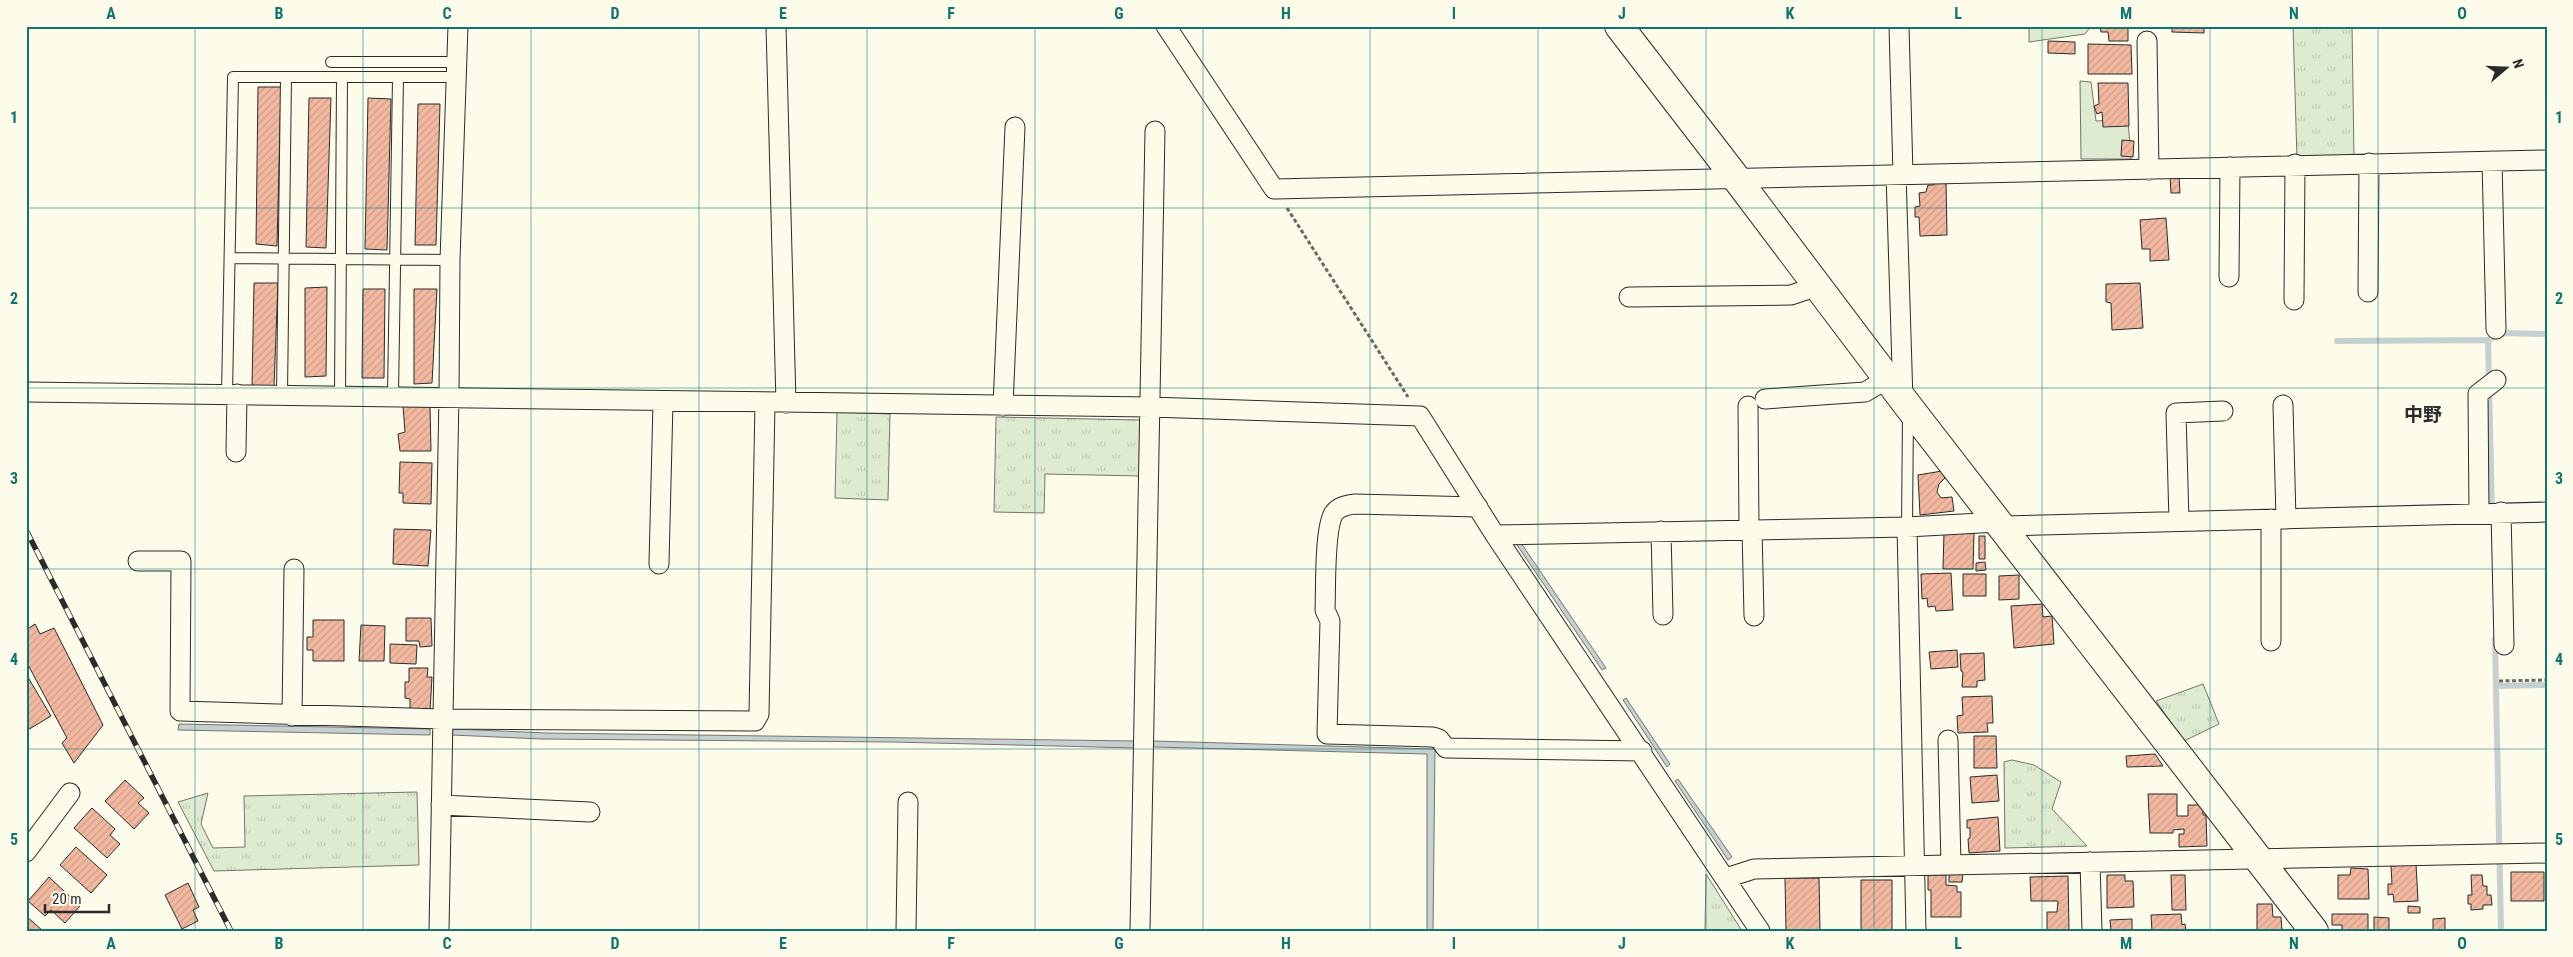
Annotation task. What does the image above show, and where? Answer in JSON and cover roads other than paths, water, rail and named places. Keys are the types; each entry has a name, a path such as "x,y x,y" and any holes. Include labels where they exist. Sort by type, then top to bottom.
{"street":[{"path":"439,931 450,396 450,260 458,26"},
{"path":"776,26 786,403"},
{"path":"1166,26 1274,189 2149,170 2295,164 2547,160"},
{"path":"1619,26 1899,395 2314,931"},
{"path":"1899,395 1900,26"},
{"path":"2147,41 2149,170"},
{"path":"1003,406 1016,127"},
{"path":"1140,931 1155,131"},
{"path":"2492,161 2496,329"},
{"path":"2368,292 2369,163"},
{"path":"2294,300 2295,164"},
{"path":"2230,167 2230,276"},
{"path":"1629,297 1791,295 1818,286"},
{"path":"2480,513 2478,394 2496,380"},
{"path":"26,392 393,395 663,402 1150,407 1420,416 1496,535 1642,751 1760,931"},
{"path":"1754,616 1750,529 1756,402 1865,392 1899,395"},
{"path":"232,394 236,452"},
{"path":"659,564 663,402"},
{"path":"138,561 181,561 180,712 442,719 755,722 759,714 765,403"},
{"path":"2271,641 2283,405"},
{"path":"2180,521 2176,413 2223,411"},
{"path":"1478,507 1355,504 1344,506 1335,512 1329,527 1325,610 1330,621 1327,734 1433,737 1439,739 1446,748 1642,751"},
{"path":"2501,512 2504,645"},
{"path":"1496,535 2547,512"},
{"path":"1907,527 1916,931"},
{"path":"1661,531 1663,615"},
{"path":"292,716 294,568"},
{"path":"1948,740 1951,864"},
{"path":"26,852 70,793"},
{"path":"906,931 908,802"},
{"path":"441,805 590,812"},
{"path":"1726,878 1754,869 2547,852"},
{"path":"2090,862 2092,931"}],"lane":[{"path":"332,62 457,70"},
{"path":"232,394 233,77 398,78 457,70"},
{"path":"282,394 286,77"},
{"path":"340,395 342,78"},
{"path":"393,395 398,78"},
{"path":"231,258 450,260"},
{"path":"1899,395 1907,527"}],"waterway":[{"path":"2492,512 2488,340 2503,333 2547,334"},
{"path":"2337,341 2488,340"},
{"path":"2495,639 2501,931"},
{"path":"2496,686 2547,685"}],"railway":[{"path":"26,530 231,931"}],"district":[{"name":"中野","path":"2423,414"}]}
